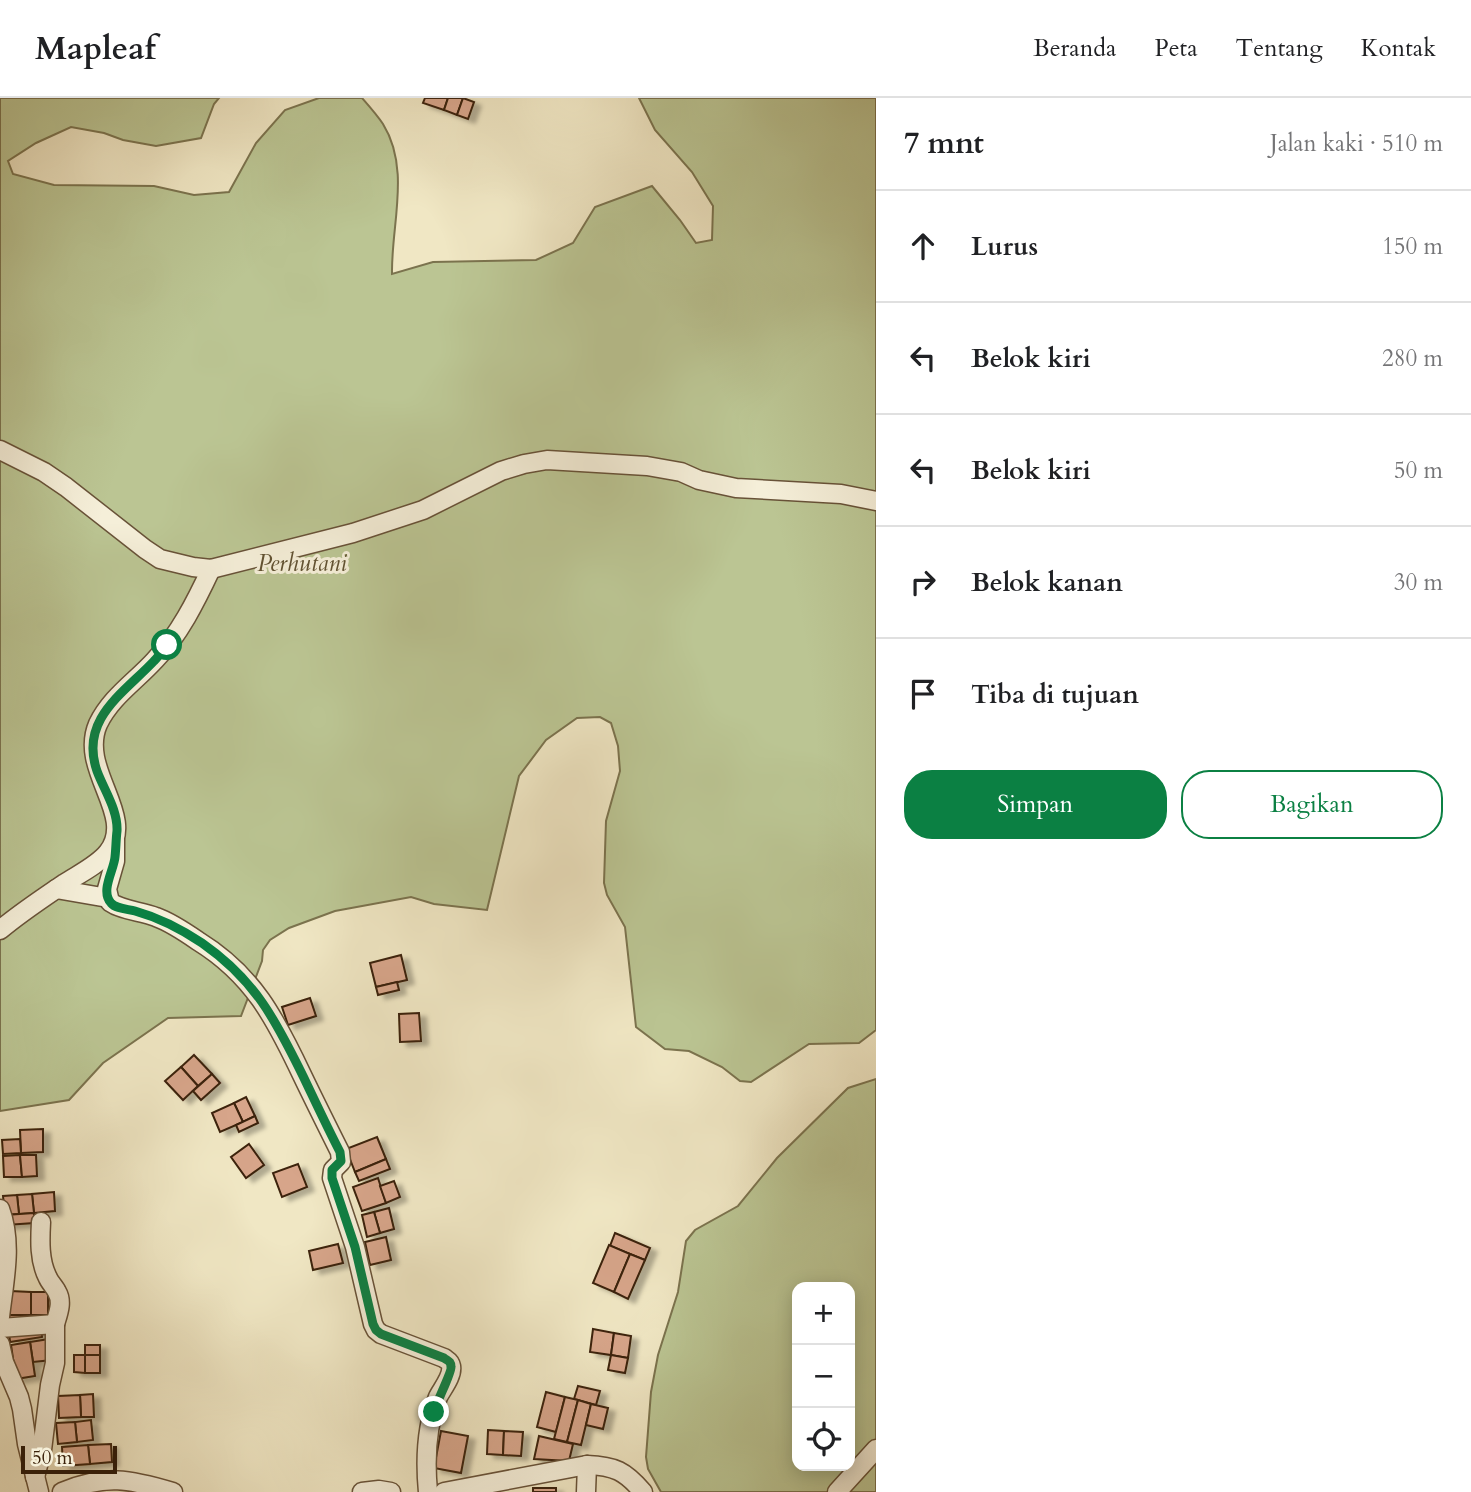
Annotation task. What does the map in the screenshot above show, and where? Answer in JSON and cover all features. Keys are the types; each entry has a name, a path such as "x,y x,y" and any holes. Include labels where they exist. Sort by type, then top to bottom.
{"street":[{"path":"0,450 44,472 160,559 211,569 353,534 422,510 501,471 547,460 647,466 681,472 699,480 736,488 841,494 876,501"},
{"path":"211,569 167,645 104,712 97,727 93,744 94,758 114,812 117,830 115,861 107,889 108,898 114,905 165,921 226,961 251,988 278,1026 340,1152 341,1161 332,1170 332,1178 355,1247 376,1330 444,1358 451,1367 438,1397 430,1429 427,1456 428,1492"},
{"path":"0,930 100,860 115,840"},
{"path":"57,889 108,898"},
{"path":"0,1209 7,1235 8,1252 0,1317"},
{"path":"37,1484 55,1363 55,1324 60,1306 60,1297 47,1278 42,1260 41,1222"},
{"path":"0,1328 55,1324"},
{"path":"0,1344 4,1363 19,1397 37,1484"},
{"path":"837,1492 876,1449"},
{"path":"444,1492 587,1465 621,1470 643,1492"},
{"path":"586,1492 587,1465"},
{"path":"62,1492 78,1485 113,1480 131,1480 173,1492"},
{"path":"362,1492 391,1492"}],"green space":[{"name":"Perhutani","path":"0,98 219,98 201,138 156,146 71,127 36,143 8,161 13,174 54,185 154,186 194,195 229,192 256,143 285,110 319,98 362,98 383,124 396,160 398,198 392,274 433,262 536,260 573,243 595,207 652,186 696,243 712,240 713,206 692,172 655,130 639,98 876,98 876,1030 859,1043 809,1044 751,1082 740,1081 722,1067 689,1051 665,1049 636,1027 625,927 607,895 604,883 606,821 620,771 618,746 611,723 600,717 577,718 546,740 519,776 487,910 434,904 411,897 335,911 289,928 270,940 263,950 262,961 241,1016 168,1018 103,1063 69,1100 0,1111"},
{"path":"876,1079 876,1492 661,1492 648,1469 646,1457 651,1392 658,1355 678,1292 686,1241 695,1230 738,1206 777,1158 848,1088"}],"building":[{"path":"425,98 448,98 444,110 423,103"},
{"path":"448,98 463,98 457,115 444,110"},
{"path":"463,98 474,102 468,119 457,115"},
{"path":"401,955 407,980 376,987 370,963"},
{"path":"397,982 399,990 378,995 376,987"},
{"path":"310,998 316,1016 288,1025 282,1007"},
{"path":"419,1013 421,1041 400,1042 399,1014"},
{"path":"194,1055 212,1074 198,1086 181,1067"},
{"path":"181,1067 198,1086 183,1100 165,1081"},
{"path":"212,1074 220,1083 201,1100 193,1091"},
{"path":"246,1097 255,1116 243,1122 234,1103"},
{"path":"234,1103 243,1122 220,1132 212,1113"},
{"path":"255,1116 258,1123 239,1132 236,1125"},
{"path":"43,1129 43,1152 21,1153 20,1130"},
{"path":"377,1137 386,1159 355,1172 346,1149"},
{"path":"20,1139 21,1153 3,1154 2,1140"},
{"path":"249,1144 264,1165 246,1178 231,1157"},
{"path":"20,1155 22,1177 4,1177 3,1156"},
{"path":"20,1155 36,1155 37,1176 22,1177"},
{"path":"386,1159 390,1169 359,1181 355,1172"},
{"path":"298,1164 307,1187 282,1197 273,1173"},
{"path":"378,1178 386,1203 362,1211 353,1187"},
{"path":"394,1181 400,1197 386,1203 380,1186"},
{"path":"54,1192 55,1211 34,1213 32,1194"},
{"path":"32,1194 34,1213 19,1214 17,1195"},
{"path":"17,1195 19,1214 5,1215 3,1196"},
{"path":"389,1208 394,1229 380,1233 374,1212"},
{"path":"374,1212 380,1233 367,1237 362,1215"},
{"path":"34,1213 34,1223 6,1225 5,1215"},
{"path":"615,1233 650,1248 645,1260 610,1246"},
{"path":"386,1237 391,1260 370,1265 365,1242"},
{"path":"338,1244 343,1263 313,1270 309,1251"},
{"path":"609,1245 630,1254 614,1292 593,1283"},
{"path":"630,1254 645,1260 628,1299 614,1292"},
{"path":"10,1291 31,1292 31,1315 9,1315"},
{"path":"31,1292 48,1292 48,1315 31,1315"},
{"path":"9,1315 48,1315 48,1323 9,1323"},
{"path":"41,1326 42,1337 10,1342 9,1331"},
{"path":"593,1329 614,1333 611,1355 590,1352"},
{"path":"614,1333 631,1336 628,1358 611,1355"},
{"path":"49,1339 52,1360 33,1362 30,1342"},
{"path":"30,1342 35,1376 16,1379 11,1345"},
{"path":"85,1345 100,1345 100,1355 85,1355"},
{"path":"74,1355 85,1355 85,1373 74,1372"},
{"path":"85,1355 100,1355 100,1373 85,1373"},
{"path":"611,1355 628,1358 625,1373 608,1370"},
{"path":"578,1386 600,1391 596,1405 574,1399"},
{"path":"546,1392 565,1397 556,1432 537,1427"},
{"path":"93,1394 94,1417 81,1417 80,1395"},
{"path":"80,1395 81,1417 59,1418 58,1396"},
{"path":"565,1397 578,1400 567,1442 554,1439"},
{"path":"578,1400 591,1404 581,1445 567,1442"},
{"path":"591,1404 608,1408 603,1429 586,1425"},
{"path":"91,1420 93,1440 77,1442 75,1422"},
{"path":"75,1422 77,1442 58,1444 56,1423"},
{"path":"488,1430 504,1431 503,1455 487,1454"},
{"path":"441,1431 468,1436 461,1473 434,1468"},
{"path":"504,1431 523,1432 521,1456 503,1455"},
{"path":"539,1436 573,1444 569,1461 534,1459"},
{"path":"111,1444 112,1462 90,1464 88,1445"},
{"path":"88,1445 90,1464 63,1466 62,1447"},
{"path":"533,1488 556,1488 556,1492 533,1492"}],"route":[{"path":"167,645 104,712 93,744 94,758 114,812 117,830 115,861 107,889 108,898 114,905 165,921 200,942 239,973 266,1007 340,1152 341,1161 332,1170 332,1178 355,1247 376,1330 449,1362 450,1372 434,1412"}]}
